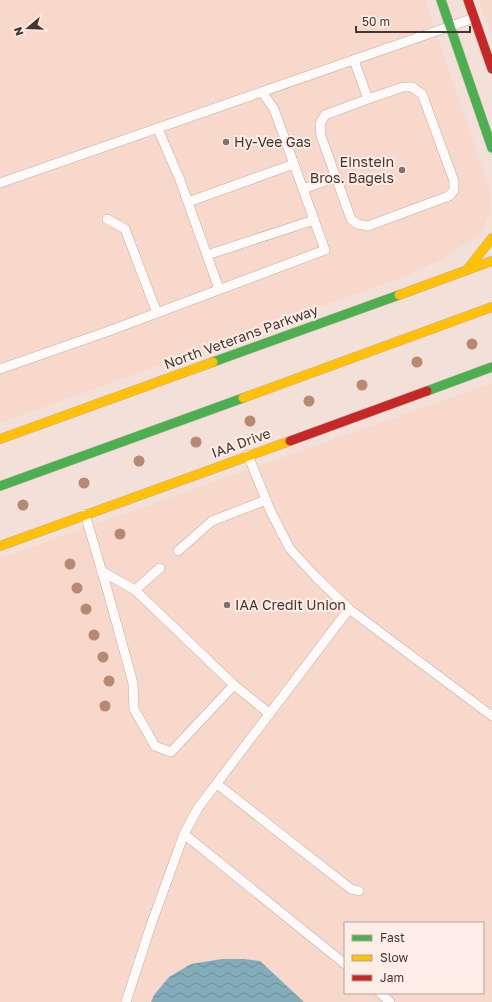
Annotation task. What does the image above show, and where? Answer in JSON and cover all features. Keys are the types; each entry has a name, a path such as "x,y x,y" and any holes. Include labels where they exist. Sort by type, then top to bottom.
{"main road":[{"path":"441,0 492,148"},
{"path":"468,0 474,18 488,46 492,68"},
{"path":"467,270 492,238"},
{"name":"North Veterans Parkway","path":"0,440 492,261"},
{"path":"0,486 492,307"},
{"name":"IAA Drive","path":"0,546 492,367"}],"lane":[{"path":"0,183 474,18"},
{"path":"354,60 368,99"},
{"path":"403,87 412,87 422,94 454,181 454,190 449,196 368,226 357,224 351,219 321,136 320,124 325,115 368,99 403,87"},
{"path":"0,369 106,332 325,250 274,109 262,92"},
{"path":"158,129 180,180 219,289"},
{"path":"188,202 294,164"},
{"path":"303,189 336,177"},
{"path":"107,219 125,229 157,313"},
{"path":"207,255 314,220"},
{"path":"248,456 270,510 290,549 320,582 349,609 492,716"},
{"path":"178,551 212,521 266,500"},
{"path":"85,514 133,682 134,709 154,746 171,752 234,685"},
{"path":"135,590 160,568"},
{"path":"102,571 135,590 234,685 270,714"},
{"path":"126,1002 151,925 184,834 198,808 218,784 349,609"},
{"path":"218,784 351,889 359,891"},
{"path":"184,834 344,963"},
{"path":"381,994 390,1002"}],"shaded area":[{"path":"0,0 425,0 489,187 491,199 490,213 482,231 472,240 444,258 408,275 0,423"},
{"path":"479,0 492,0 492,37"},
{"path":"492,383 492,1002 0,1002 0,558"}],"water":[{"path":"222,959 260,961 304,1002 151,1002 154,995 169,977 191,964"}],"traffic: fast":[{"path":"441,0 492,148"},
{"path":"213,362 399,295"},
{"path":"427,391 492,367"},
{"path":"0,486 243,398"}],"traffic: slow":[{"path":"467,270 492,238"},
{"path":"399,295 492,261"},
{"path":"243,398 492,307"},
{"path":"0,439 213,362"},
{"path":"0,546 290,441"}],"traffic: jam":[{"path":"468,0 492,69"},
{"path":"290,441 427,391"}],"place":[{"name":"Hy-Vee Gas","path":"226,142"},
{"name":"Einstein Bros. Bagels","path":"402,170"},
{"name":"IAA Credit Union","path":"227,605"}]}
